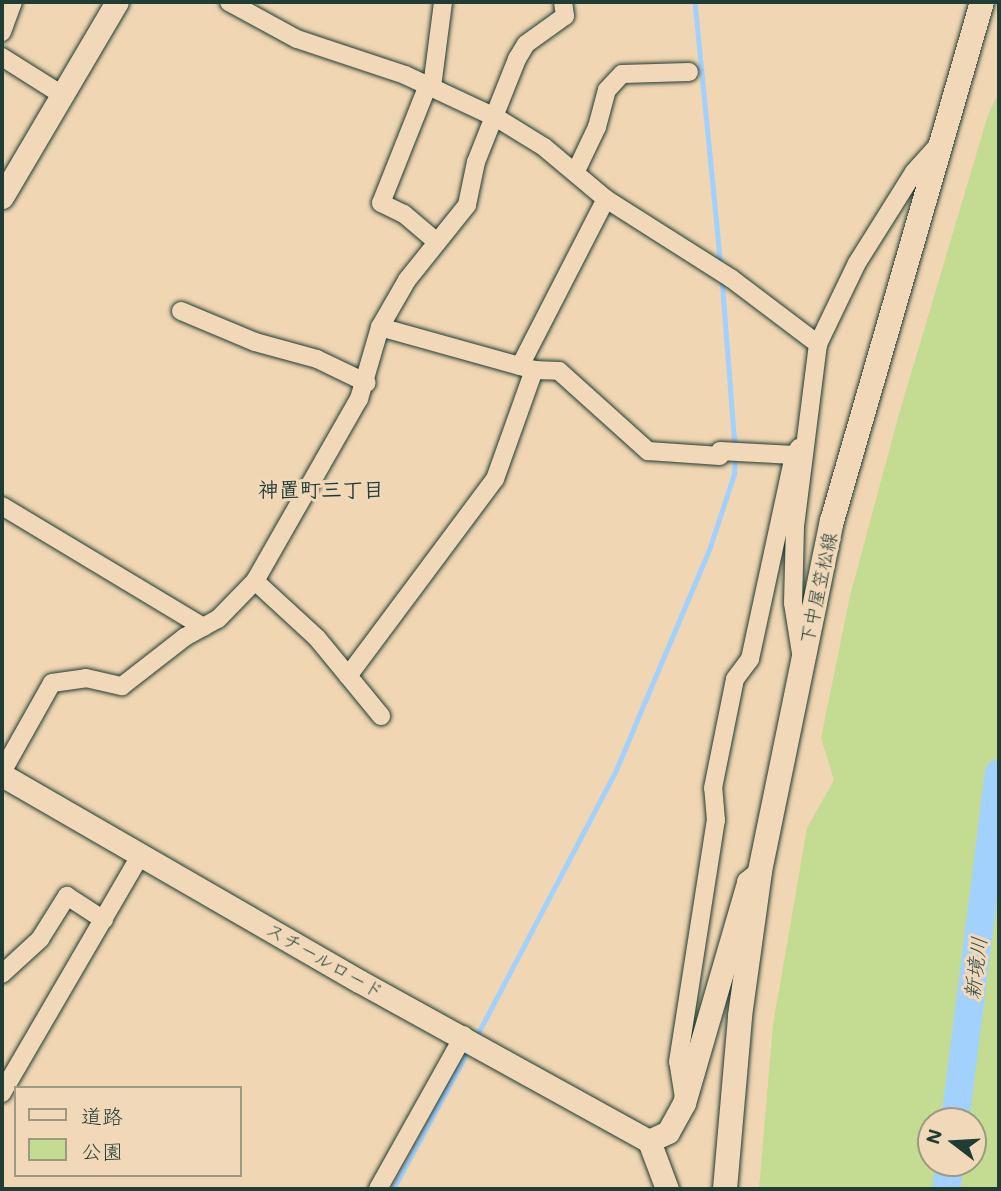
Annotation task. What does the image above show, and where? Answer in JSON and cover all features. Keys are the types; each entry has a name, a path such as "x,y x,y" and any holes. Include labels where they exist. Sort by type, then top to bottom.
{"main road":[{"name":"下中屋笠松線","path":"725,1189 740,1016 760,871 832,521 982,2"}],"street":[{"path":"2,32 13,2"},
{"path":"2,197 117,2"},
{"path":"229,2 298,40 430,85 497,118 576,171 606,199 722,274 818,344"},
{"path":"437,243 404,214 381,203 430,85 443,2"},
{"path":"2,773 52,683 86,678 122,686 218,619 255,581 279,534 311,489 367,383 380,327 407,280 467,205 476,162 497,118 497,106 517,59 526,44 565,16 563,2"},
{"path":"2,57 62,94"},
{"path":"576,171 597,127 607,90 622,74 689,72"},
{"path":"802,663 793,603 795,526 810,430 818,344 857,263 914,172 941,141"},
{"path":"348,676 495,479 527,368 606,199"},
{"path":"181,311 255,342 317,359 367,383"},
{"path":"380,327 527,368 559,371 648,451 794,455"},
{"path":"684,1103 678,1062 716,820 713,789 735,679 750,660 794,455 810,430"},
{"path":"2,506 204,627"},
{"path":"255,581 317,638 381,716"},
{"name":"スチールロード","path":"2,773 140,856 359,981 472,1040 649,1141"},
{"path":"2,1093 8,1070 104,920 140,856"},
{"path":"667,1189 649,1141 668,1132 684,1103 748,882 760,871"},
{"path":"2,974 40,939 67,896 104,920"},
{"path":"378,1189 472,1040"}],"green space":[{"path":"999,92 999,1189 759,1189 773,1025 807,828 834,780 821,738 850,596 899,414 988,115"}],"waterway":[{"path":"695,2 721,266"},
{"path":"722,278 735,447"},
{"path":"476,1037 616,770 710,547 734,474 735,456"},
{"name":"新境川","path":"957,1107 999,773"},
{"path":"393,1189 468,1051"},
{"name":"新境川","path":"946,1189 948,1177"}],"district":[{"name":"神置町三丁目","path":"321,489"}]}
